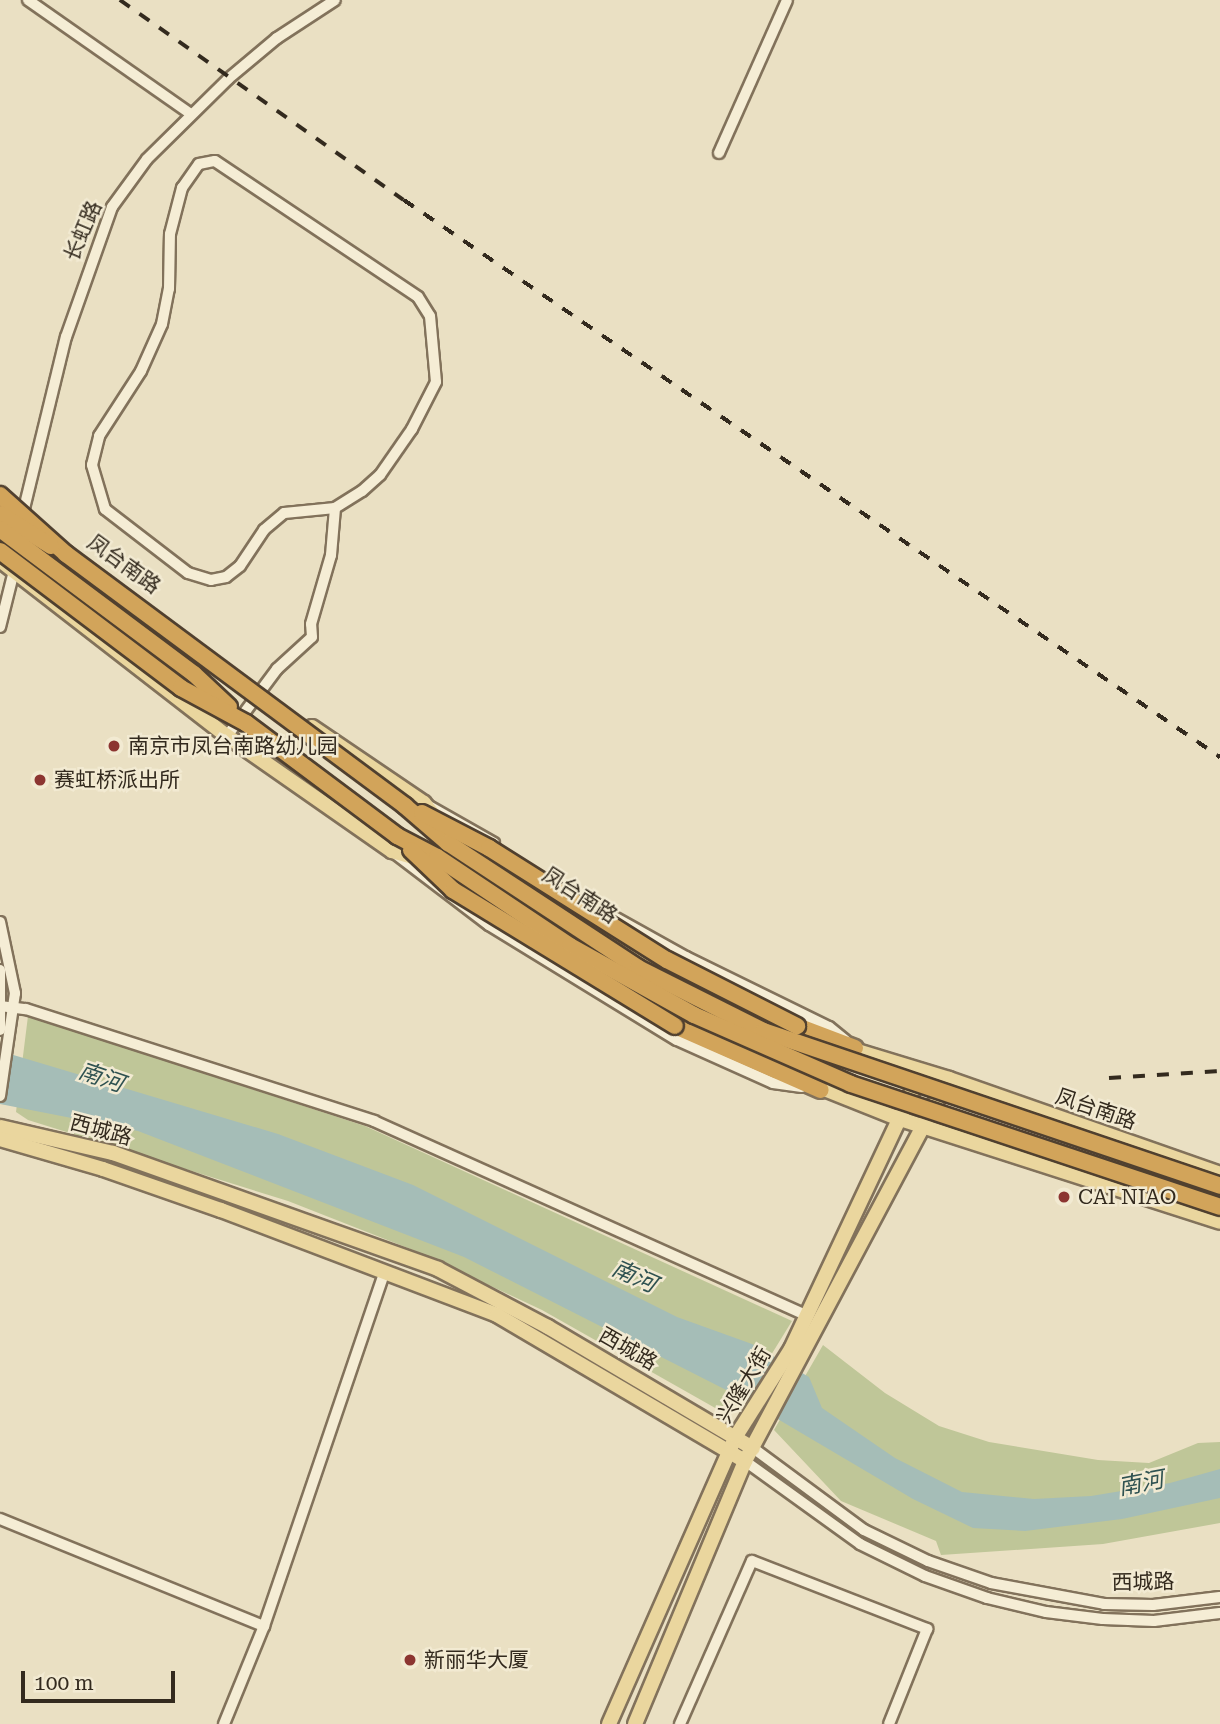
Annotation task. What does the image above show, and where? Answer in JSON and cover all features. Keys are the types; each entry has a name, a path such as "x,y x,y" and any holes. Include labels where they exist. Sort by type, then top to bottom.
{"highway":[{"path":"0,497 66,554"},
{"path":"0,514 66,554"},
{"path":"0,529 194,674 246,723 453,890 566,963 675,1026 821,1090"},
{"name":"凤台南路","path":"66,554 405,806 448,843 573,929 700,1003 800,1044 1220,1186"},
{"path":"3,563 181,688 246,723"},
{"path":"405,806 489,848 677,965 797,1026 855,1048"},
{"path":"395,844 694,1015 802,1064 1220,1207"}],"main road":[{"name":"凤台南路","path":"0,497 23,517 259,691 424,803 448,834 580,923 650,962 829,1046 855,1048 1220,1174"},
{"path":"3,563 227,736 395,844 428,861 616,988 798,1073 821,1090 897,1118 1220,1222"},
{"name":"兴隆大街","path":"609,1724 736,1436 797,1353 806,1315 897,1118 922,1071"},
{"name":"兴隆大街","path":"635,1724 745,1461 768,1420 797,1353 921,1125 949,1079"},
{"name":"西城路","path":"0,1127 113,1153 438,1269 753,1448"},
{"name":"西城路","path":"0,1139 103,1169 385,1271 497,1315 745,1461"}],"street":[{"path":"28,0 191,114"},
{"name":"长虹路","path":"0,626 3,563 23,517 66,337 94,248 128,182 191,114 277,38 335,0"},
{"path":"719,153 787,0"},
{"path":"227,736 259,691 312,637 311,624 331,555 335,508 380,475 432,395 436,382 430,316 407,289 215,161 199,164 182,188 170,234 169,289 162,324 141,371 99,436 92,465 105,509 188,573 211,580 226,577 240,566 264,530 284,513 335,508"},
{"path":"424,803 686,957 829,1027 855,1048"},
{"path":"0,922 15,993 5,1006"},
{"path":"0,970 5,1006 0,1096"},
{"path":"5,1006 373,1121 806,1315"},
{"path":"224,1724 264,1626 385,1271"},
{"name":"西城路","path":"753,1448 864,1530 928,1561 991,1583 1104,1604 1153,1605 1220,1597"},
{"name":"西城路","path":"745,1461 808,1510 860,1544 925,1576 999,1601 1103,1619 1154,1620 1220,1613"},
{"path":"808,1510 807,1500 818,1498"},
{"path":"0,1519 264,1626"},
{"path":"680,1724 752,1561 927,1629 889,1724"}],"green space":[{"path":"28,1016 365,1126 792,1321 739,1407 728,1413 717,1409 542,1310 418,1252 288,1201 28,1120 16,1112"},
{"path":"823,1345 885,1393 939,1426 989,1442 1098,1460 1149,1463 1198,1443 1220,1442 1220,1523 1103,1544 941,1555 936,1541 841,1501 774,1430"}],"water":[{"path":"0,1051 278,1134 413,1185 677,1317 752,1344 809,1377 822,1408 895,1458 962,1492 1034,1499 1091,1496 1170,1483 1220,1469 1220,1498 1122,1519 1025,1531 973,1528 913,1499 742,1398 464,1257 138,1131 0,1104"}],"railway":[{"path":"120,0 404,200 1220,757"},
{"path":"1109,1078 1220,1071"}],"place":[{"name":"南京市凤台南路幼儿园","path":"114,746"},
{"name":"赛虹桥派出所","path":"40,780"},
{"name":"CAI NIAO","path":"1064,1197"},
{"name":"新丽华大厦","path":"410,1660"}],"water label":[{"name":"南河","path":"101,1078"},
{"name":"南河","path":"634,1277"},
{"name":"南河","path":"1141,1484"}]}
